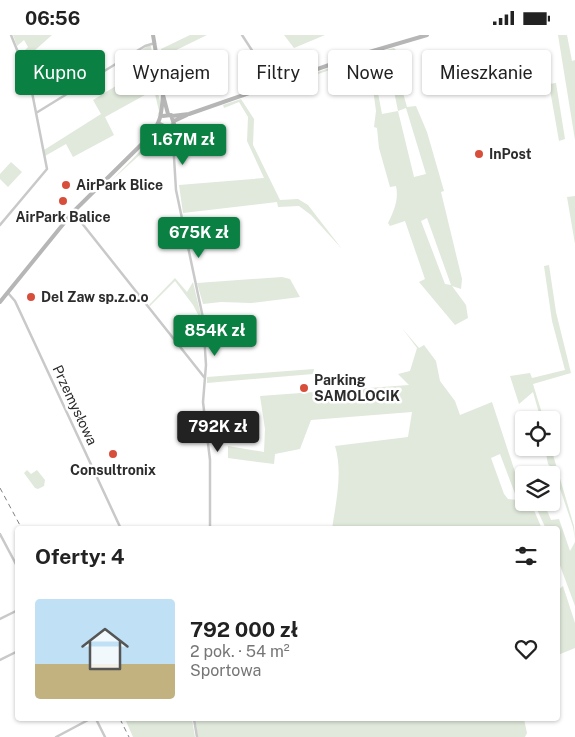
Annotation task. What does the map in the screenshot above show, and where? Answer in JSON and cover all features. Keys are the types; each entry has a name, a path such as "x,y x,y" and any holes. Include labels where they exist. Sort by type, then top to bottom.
{"main road":[{"path":"154,35 156,50"},
{"path":"318,69 427,35"},
{"path":"163,95 173,124"},
{"path":"0,302 74,212 150,137 160,124 163,95"},
{"path":"150,137 189,114 243,95"},
{"path":"162,116 189,114"},
{"path":"160,124 166,128"}],"street":[{"path":"0,225 47,169 26,69 11,35"},
{"path":"242,35 252,50"},
{"path":"36,113 145,46 155,43"},
{"path":"173,124 176,189 203,319 206,365 204,377 204,416 211,473 210,526"},
{"path":"166,128 173,139"},
{"path":"74,212 204,377"},
{"name":"Przemysłowa","path":"8,293 15,301 120,526"},
{"path":"0,534 15,562"},
{"path":"0,619 15,612"},
{"path":"0,660 15,652"},
{"path":"56,737 86,721"},
{"path":"97,721 105,737"},
{"path":"194,721 197,737"}],"shaded area":[{"path":"13,35 52,35 35,50 25,50 28,47 24,40 17,46"},
{"path":"190,35 207,35 176,50 161,49"},
{"path":"284,35 325,35 294,48"},
{"path":"558,35 567,35 572,61 575,60 575,140"},
{"path":"148,46 151,46 152,50 142,50"},
{"path":"328,69 328,71 318,74 318,72"},
{"path":"556,83 565,139 559,141 551,95 551,84"},
{"path":"115,87 115,95 145,95 105,117 114,135 73,157 66,144 45,156 44,150 101,114 93,100 105,95 105,93"},
{"path":"155,95 158,95 161,110 157,117 159,111"},
{"path":"374,95 378,95 382,114 398,111 395,95 404,95 407,107 416,106 427,132 444,191 441,192 462,279 461,289 452,286 466,305 468,318 455,325 419,282 425,279 405,221 390,226 388,223 395,205 397,191 396,186 390,187 379,148 377,128 374,127 376,111","holes":["406,108 426,174 414,177 398,111","427,218 451,285 445,284 421,221"]},
{"path":"241,99 254,119 253,145 280,200 298,199 308,205 342,249 311,215 299,206 278,207 277,202 183,213 179,185 264,178 247,141 248,117 239,102 224,108 223,105"},
{"path":"164,131 168,135 164,133 112,180 154,137"},
{"path":"11,162 22,172 8,187 0,179 0,174"},
{"path":"575,196 575,244 567,197"},
{"path":"549,265 556,312 571,373 533,384 541,411 538,411 533,392 519,404 510,376 530,373 532,378 565,370 552,321 544,266"},
{"path":"282,277 290,279 300,297 251,303 221,302 203,304 197,283"},
{"path":"175,278 187,292 193,282 203,324 193,305 175,281 149,305"},
{"path":"402,328 419,348 424,345 436,361 440,381 455,401 460,415 492,402 515,472 515,495 500,454 491,458 504,494 508,499 515,500 515,511 534,511 541,526 332,526 339,477 335,446 408,437 412,412 311,420 300,449 275,454 274,464 228,458 228,446 264,452 265,429 260,396 409,385 398,374 410,371 417,348"},
{"path":"314,369 313,374 207,383 207,377"},
{"path":"546,456 553,456 556,466 550,466"},
{"path":"27,470 31,474 37,470 45,480 44,486 38,489 35,488 24,473"},
{"path":"560,479 574,526 575,540 573,527 560,489"},
{"path":"538,511 547,511 551,520 559,519 570,551 575,542 575,606 560,565 560,526 545,526"},
{"path":"563,586 575,623 575,648 560,654 560,588"},
{"path":"126,721 192,721 195,737 133,737"},
{"path":"195,721 524,721 527,733 525,737 198,737"}],"railway":[{"path":"0,488 20,526"},
{"path":"121,721 129,737"}],"place":[{"name":"InPost","path":"479,154"},
{"name":"AirPark Blice","path":"66,185"},
{"name":"AirPark Balice","path":"63,201"},
{"name":"Del Zaw sp.z.o.o","path":"31,297"},
{"name":"Parking SAMOLOCIK","path":"304,388"},
{"name":"Consultronix","path":"113,454"}]}
